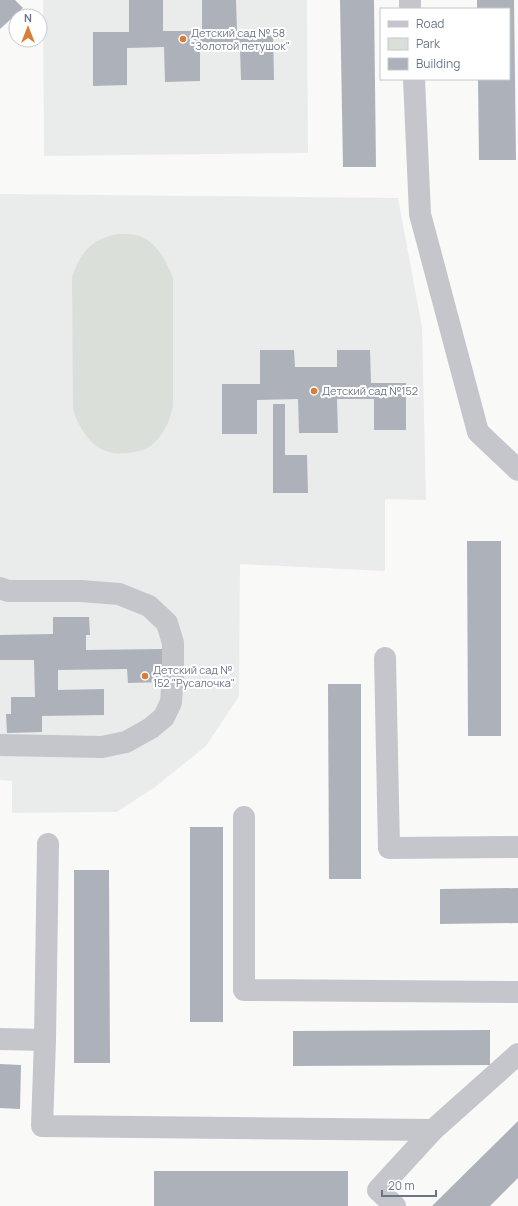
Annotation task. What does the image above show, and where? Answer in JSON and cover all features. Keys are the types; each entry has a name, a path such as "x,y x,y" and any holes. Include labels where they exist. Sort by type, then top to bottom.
{"lane":[{"path":"414,80 420,214 478,432 518,470"},
{"path":"0,588 8,592 80,592 119,594 149,606 167,623 173,643 171,702 164,717 151,728 126,742 102,747 0,745"},
{"path":"385,658 389,848 518,846"},
{"path":"244,817 244,990 518,992"},
{"path":"48,844 42,1126 433,1130"},
{"path":"0,1039 45,1040"},
{"path":"395,1206 378,1190 433,1130 518,1054"}],"shaded area":[{"path":"43,0 307,0 308,153 44,156 43,48 48,48 48,8 43,8"},
{"path":"0,194 398,198 422,327 426,500 385,499 385,571 240,564 239,696 206,746 155,787 117,812 12,813 12,781 0,780"}],"green space":[{"path":"118,234 132,234 140,236 151,243 161,254 173,278 173,406 166,426 158,439 145,449 128,453 111,453 96,446 82,429 73,409 72,277 75,268 88,248 101,239"}],"building":[{"path":"0,0 15,0 23,8 8,8 8,22 0,29"},
{"name":"Детский сад № 58 \"Золотой петушок\"","path":"129,0 163,0 163,31 202,31 202,0 236,0 237,31 273,31 274,80 241,80 240,47 200,47 200,81 165,82 164,47 127,48 127,85 93,86 93,32 129,32"},
{"path":"340,0 374,0 376,167 343,167"},
{"path":"477,0 514,0 516,160 479,160 478,80 510,80 510,8 477,8"},
{"name":"Детский сад №152","path":"260,350 294,350 295,367 337,367 337,350 370,350 371,383 406,383 406,430 374,430 374,399 337,399 338,433 299,433 298,399 257,400 257,434 222,434 222,384 260,384"},
{"path":"273,404 285,404 285,455 307,455 308,493 273,493"},
{"path":"467,541 501,541 501,736 468,736"},
{"name":"Детский сад № 152 \"Русалочка\"","path":"53,617 89,617 90,635 86,635 86,650 162,649 163,682 128,683 127,669 58,670 58,690 104,689 104,715 42,716 42,732 7,733 6,714 11,714 11,697 35,697 34,660 0,660 0,635 53,634"},
{"path":"328,684 361,684 361,879 329,879"},
{"path":"190,827 223,827 223,1022 190,1022"},
{"path":"74,870 109,870 110,1063 74,1063"},
{"path":"518,888 518,923 440,924 440,889"},
{"path":"490,1030 490,1065 293,1066 293,1031"},
{"path":"0,1064 21,1065 20,1109 0,1108"},
{"path":"518,1121 518,1178 490,1206 432,1206"},
{"path":"154,1171 348,1171 348,1206 154,1206"}],"place":[{"name":"Детский сад № 58 \"Золотой петушок\"","path":"183,39"},
{"name":"Детский сад №152","path":"314,391"},
{"name":"Детский сад № 152 \"Русалочка\"","path":"145,676"}]}
